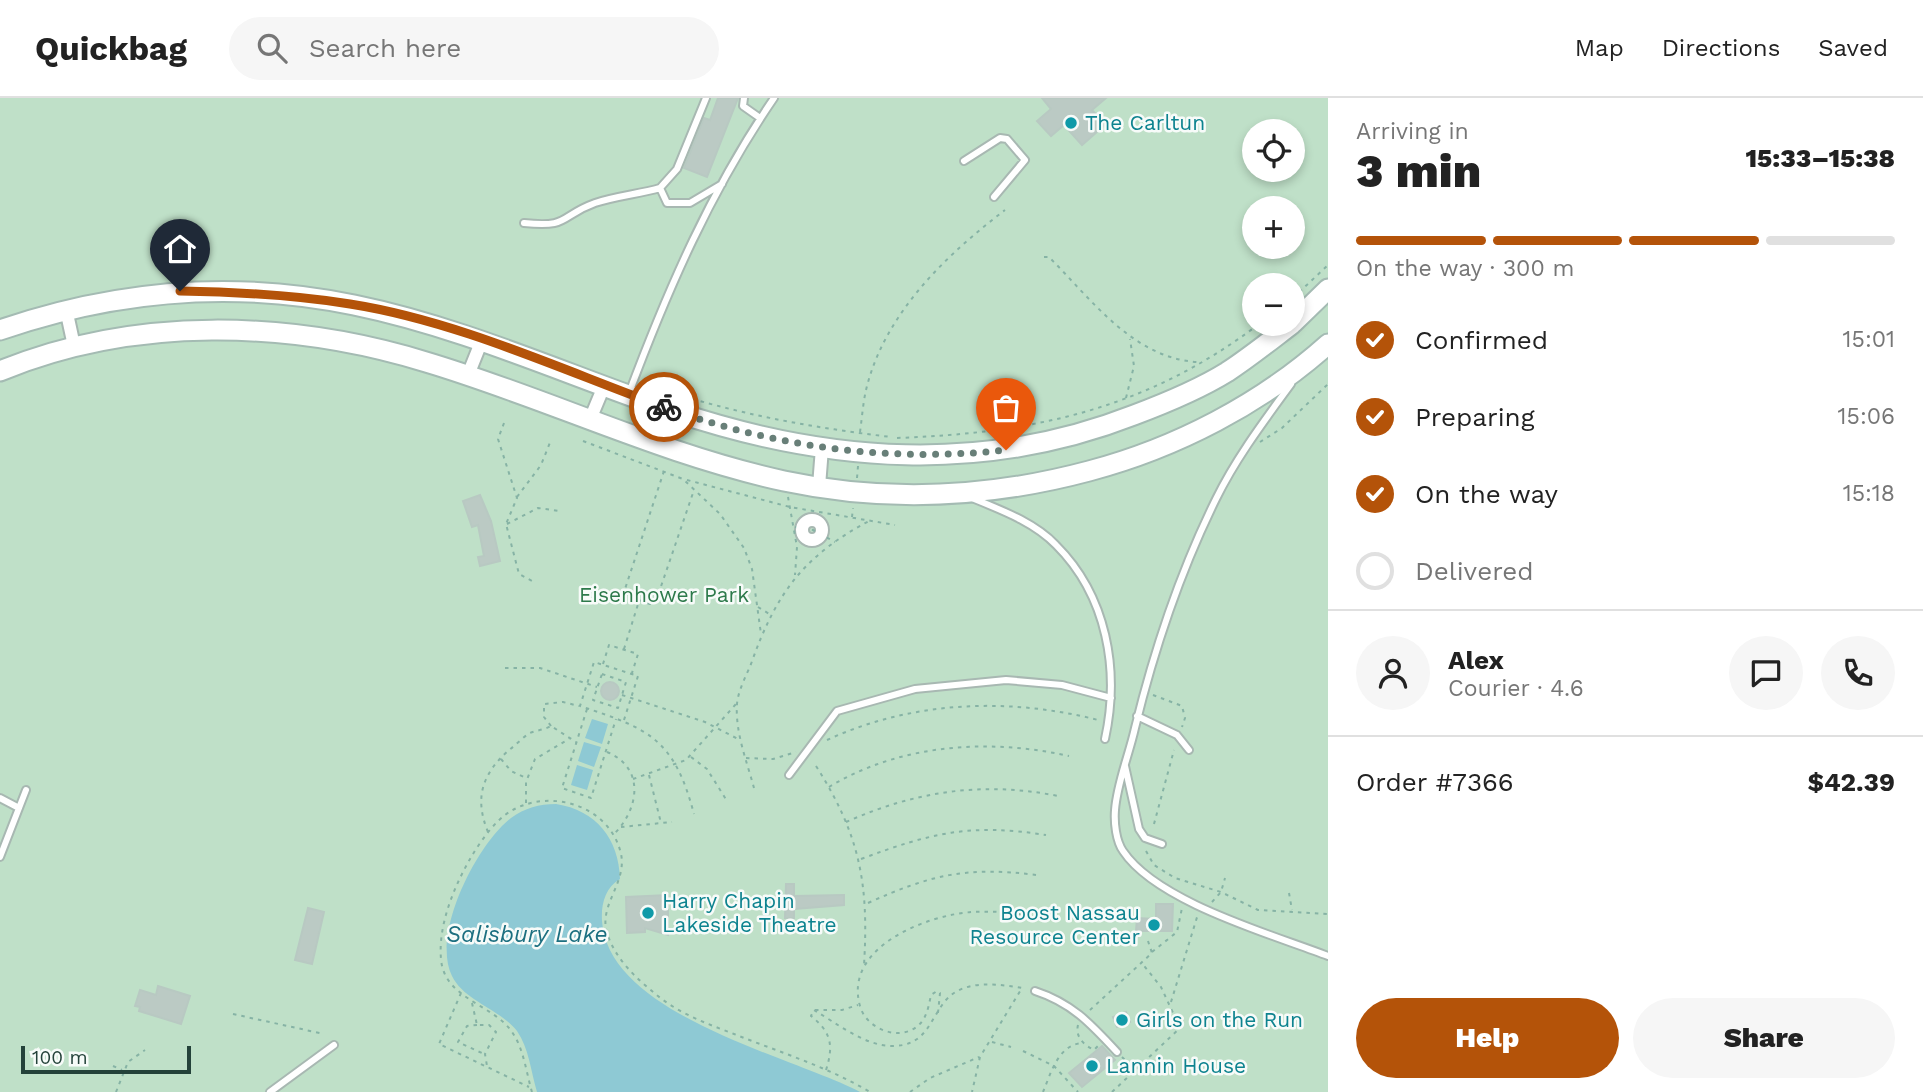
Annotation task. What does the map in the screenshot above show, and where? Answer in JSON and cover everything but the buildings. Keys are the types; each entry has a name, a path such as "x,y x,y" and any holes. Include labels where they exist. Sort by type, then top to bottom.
{"street":[{"path":"1305,311 1328,289"},
{"path":"0,330 66,309 121,296 180,291 241,292 352,304 482,340 604,386 631,387 677,412 756,435 822,448 860,443 957,455 1030,447 1097,430 1172,401 1224,374 1275,336"},
{"path":"66,309 74,346"},
{"path":"0,371 74,346 128,336 202,330 319,337 373,347 468,375 586,431 779,480 856,491 941,496 1046,482 1118,463 1192,434 1304,365 1328,344"},
{"path":"468,375 482,340"},
{"path":"586,431 604,386"},
{"path":"819,486 822,448"},
{"path":"798,528 807,521 814,520 821,527 821,534"}],"lane":[{"path":"524,223 549,226 562,223 594,204 660,188 677,169 706,98"},
{"path":"744,98 743,106 761,118"},
{"path":"631,387 674,275 722,184 773,98"},
{"path":"964,161 1000,138 1007,139 1025,160 994,197"},
{"path":"660,188 667,203 683,205 722,184"},
{"path":"1304,365 1240,456 1184,567 1138,716 1115,810 1121,848 1132,864 1156,883 1198,905 1328,956"},
{"path":"665,449 677,412"},
{"path":"964,494 1014,516 1055,544 1084,579 1103,620 1113,674 1105,739"},
{"path":"789,775 837,712 915,689 1006,680 1062,685 1111,698"},
{"path":"1138,716 1177,735 1189,750"},
{"path":"1125,764 1139,829 1145,838 1162,844"},
{"path":"0,857 26,790"},
{"path":"0,798 19,808"},
{"path":"1035,991 1065,1002 1084,1016 1117,1052"},
{"path":"270,1092 334,1045"}],"path":[{"path":"852,517 866,389 880,352 899,317 948,258 1005,210"},
{"path":"1044,257 1049,257 1129,337 1149,351 1174,361 1198,362"},
{"path":"1305,287 1328,265"},
{"path":"631,387 682,397 860,443 896,438 967,435 1072,417 1149,391 1242,335"},
{"path":"1125,399 1134,366 1129,337"},
{"path":"1240,456 1282,428 1328,384"},
{"path":"504,423 498,439 517,498"},
{"path":"586,431 683,479 790,507 895,525"},
{"path":"534,582 519,573 506,524 517,498 541,465 551,440"},
{"path":"664,470 625,589 627,596 650,604 656,601 695,488"},
{"path":"683,479 720,514 744,548 752,569 761,635"},
{"path":"789,488 790,507 798,528 794,576"},
{"path":"506,524 538,508 559,510"},
{"path":"633,779 676,765 690,756 718,727 737,703 761,635 794,576 835,542 871,520"},
{"path":"798,528 821,534 835,542"},
{"path":"623,649 639,600"},
{"path":"758,607 772,616"},
{"path":"603,664 609,645 638,654 632,674"},
{"path":"580,706 594,662 603,664 638,676 624,720"},
{"path":"505,668 540,668 597,687"},
{"path":"614,678 617,669"},
{"path":"602,674 614,678 626,682 618,708 593,700 602,674"},
{"path":"1150,694 1182,706 1185,718 1182,728"},
{"path":"622,695 718,727 741,740"},
{"path":"577,742 551,726 544,717 544,704 563,702 580,706 641,727 659,741 676,765 687,786 694,814"},
{"path":"737,703 741,740 754,788"},
{"path":"602,713 605,704"},
{"path":"746,758 773,760 897,714 930,709 1023,706 1054,708 1098,720"},
{"path":"587,709 562,788 576,793 591,797 617,718"},
{"path":"489,833 481,814 480,795 485,778 500,758 529,733 551,726"},
{"path":"526,804 527,779 534,759 569,739"},
{"path":"829,787 874,765 941,749 1015,746 1069,756"},
{"path":"1154,824 1174,750"},
{"path":"606,751 626,765 633,779 633,806 621,827 612,836"},
{"path":"690,756 707,769 727,801"},
{"path":"500,758 511,771 527,779"},
{"path":"816,766 846,822 860,859 866,904 864,966 859,1005 865,1019 879,1030 897,1034 914,1029 922,1022 931,995 937,990 940,993 937,1017"},
{"path":"649,775 662,824"},
{"path":"846,822 907,799 950,790 1023,789 1058,796"},
{"path":"573,803 576,793"},
{"path":"531,1092 523,1054 512,1031 461,993 446,978 441,960 444,926 456,888 471,858 509,811 526,804 551,800 573,803 593,813 620,849 622,878 606,911 607,934 618,955 634,975 660,998 692,1017 826,1071 870,1092"},
{"path":"621,827 672,822"},
{"path":"860,859 934,834 1012,830 1046,835"},
{"path":"1146,851 1154,865 1164,872 1220,892 1258,910 1328,914"},
{"path":"866,904 914,883 948,873 1004,871 1036,875"},
{"path":"1211,903 1220,892 1225,878"},
{"path":"1289,893 1292,911"},
{"path":"1106,1040 1094,1049 1083,1042 1077,1030 1084,1016 1177,932 1182,906"},
{"path":"864,966 878,949 922,924 944,917 971,912 1026,915"},
{"path":"1171,1003 1199,913"},
{"path":"1148,941 1152,953"},
{"path":"1112,1092 1180,1028 1171,1003 1146,965 1141,962"},
{"path":"814,1010 860,1036 891,1046 911,1041 931,1027 947,999 965,989 985,984 1022,988 980,1057 972,1092"},
{"path":"461,993 439,1044 530,1087"},
{"path":"472,1000 477,1025"},
{"path":"814,1010 842,1010 859,1005"},
{"path":"814,1010 811,1016 824,1028 832,1044 826,1071"},
{"path":"233,1014 324,1034"},
{"path":"485,1055 458,1042 467,1026 489,1025 496,1032 485,1055 487,1067"},
{"path":"990,1042 1011,1047"},
{"path":"1043,1092 1054,1066 1067,1048 1083,1042"},
{"path":"116,1092 128,1062 145,1050"},
{"path":"1023,1051 1054,1066 1078,1092"},
{"path":"1117,1052 1135,1070"},
{"path":"910,1092 930,1078 980,1057"},
{"path":"113,1066 124,1070"}],"green space":[{"name":"Eisenhower Park","path":"0,98 1328,98 1328,1092 0,1092"}],"water":[{"path":"592,719 608,724 602,744 585,738"},
{"path":"584,742 601,747 594,767 578,761"},
{"path":"577,765 593,770 587,790 571,785"},
{"name":"Salisbury Lake","path":"556,804 570,807 594,820 610,839 619,865 620,879 605,897 602,921 612,954 635,982 668,1007 707,1028 860,1092 537,1092 527,1052 517,1031 510,1023 473,999 452,976 447,958 448,937 452,914 461,891 484,848 511,818 538,806"}],"way so far":[{"path":"664,407 756,435 822,448 862,453 957,455 1006,450"}],"place":[{"name":"The Carltun","path":"1071,123"},
{"name":"Harry Chapin Lakeside Theatre","path":"648,913"},
{"name":"Boost Nassau Resource Center","path":"1154,925"},
{"name":"Girls on the Run","path":"1122,1020"},
{"name":"Lannin House","path":"1092,1066"}],"route":[{"path":"180,291 241,292 352,304 482,340 664,407"}]}
